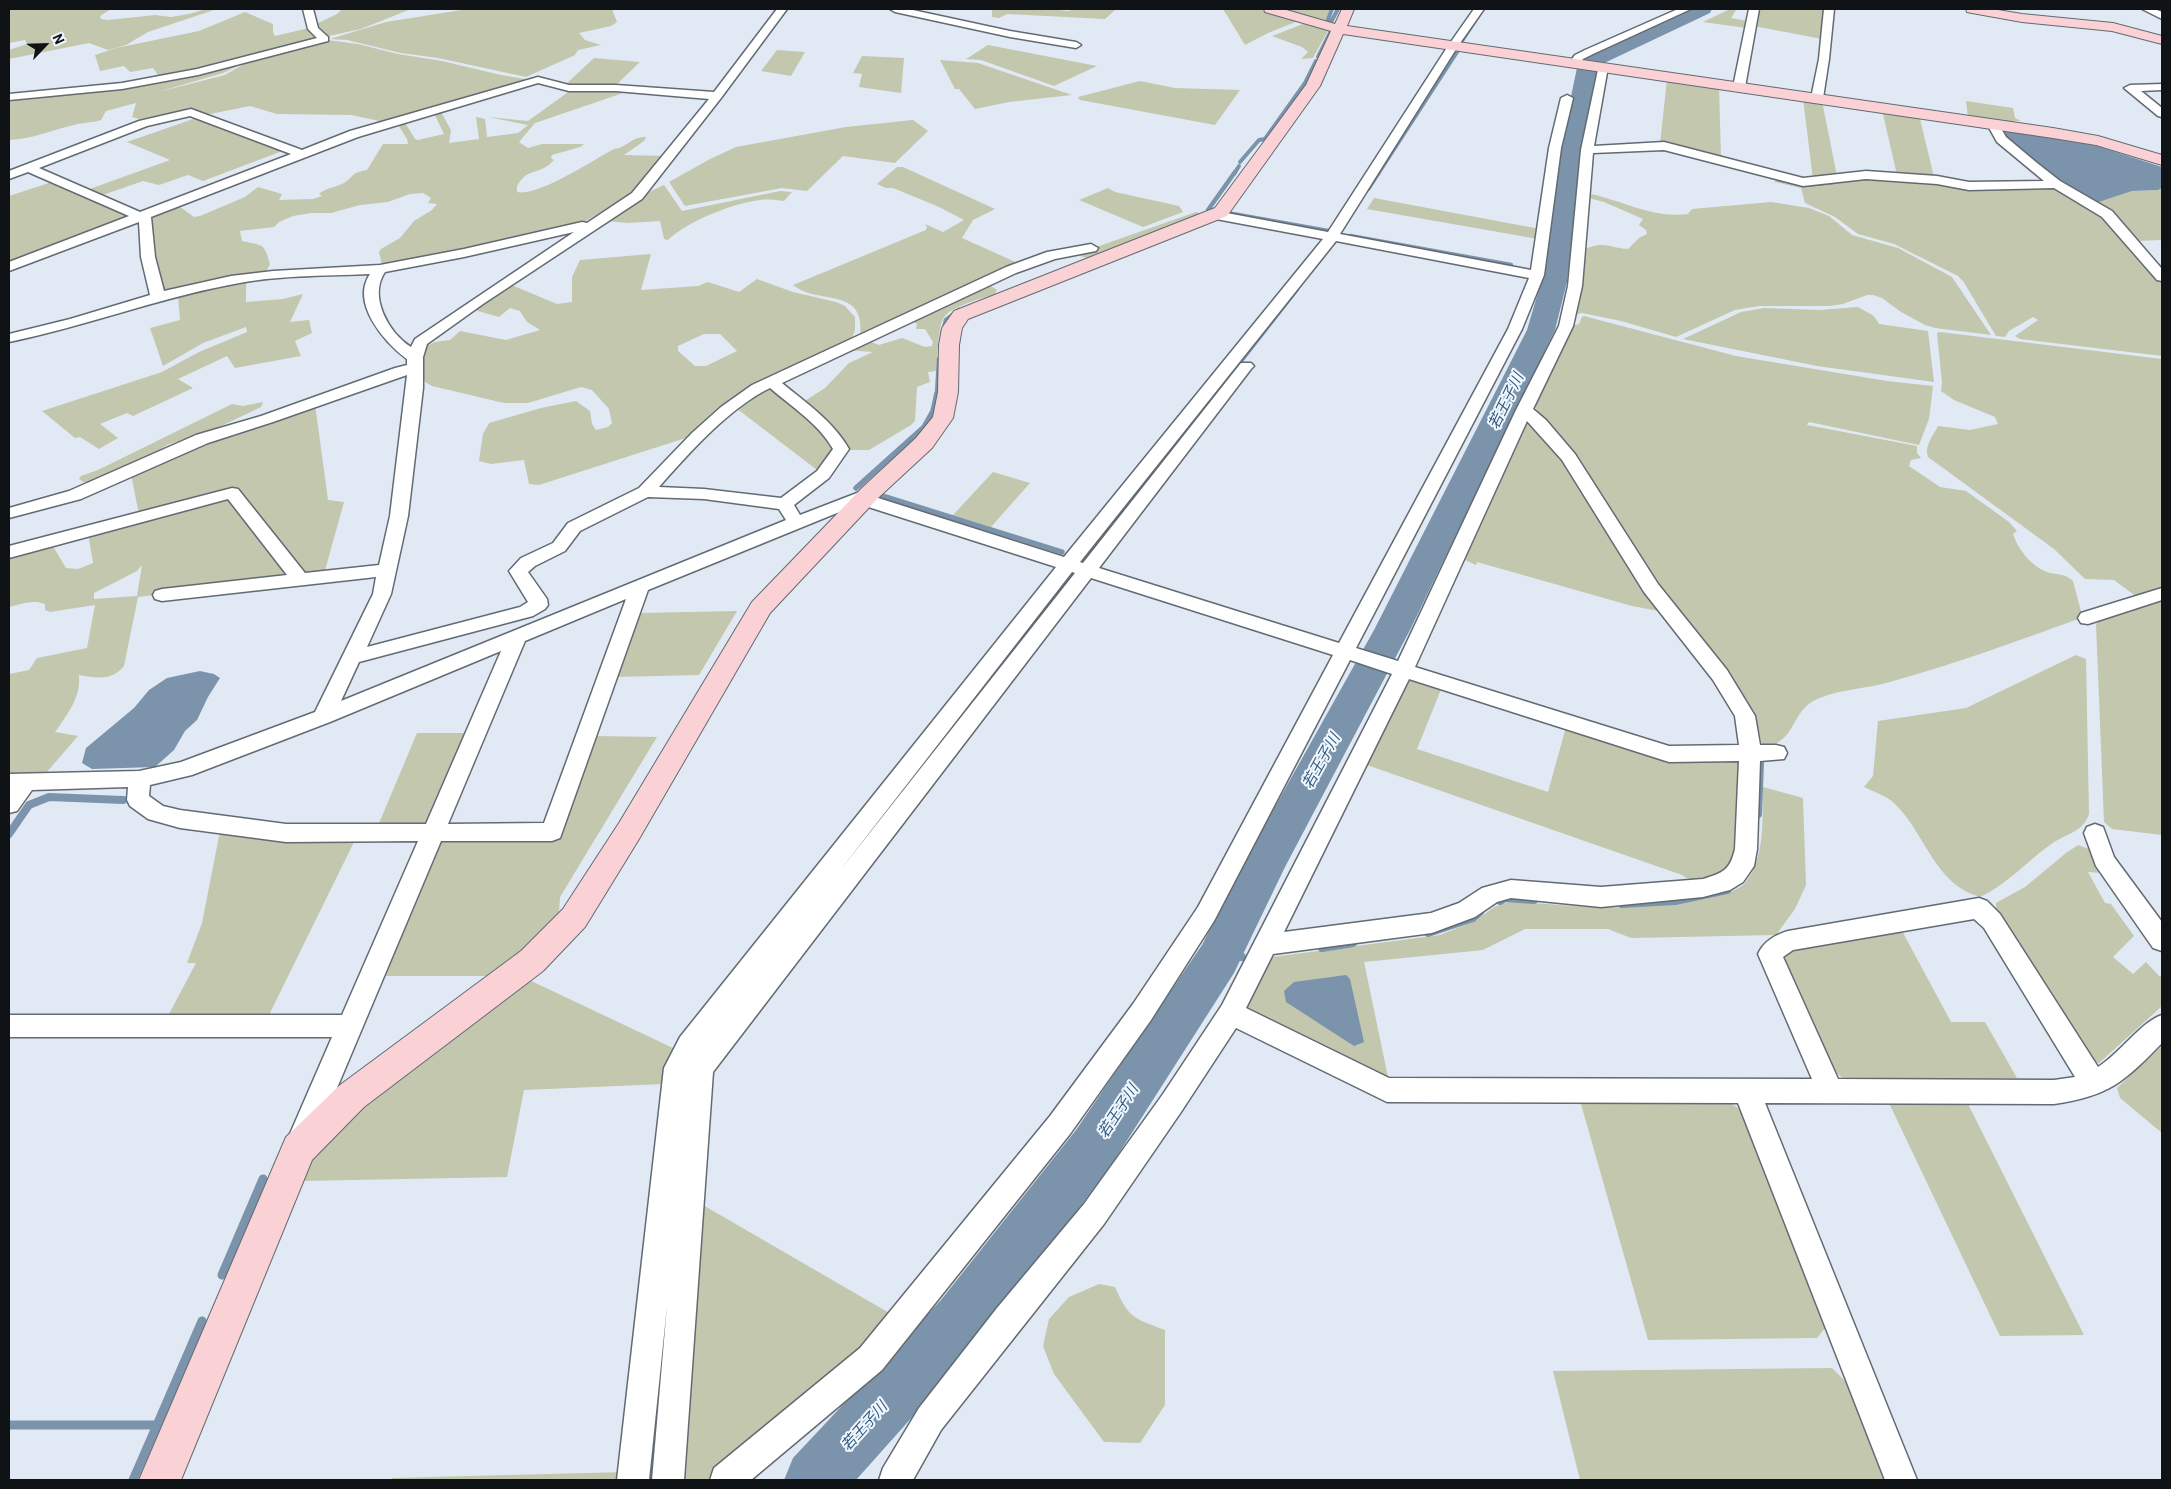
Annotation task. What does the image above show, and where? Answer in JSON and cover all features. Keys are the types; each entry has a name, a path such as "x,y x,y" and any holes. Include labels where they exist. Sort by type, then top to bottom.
{"street":[{"path":"9,97 122,86 189,74 324,39 316,34 313,29 308,9"},
{"path":"323,716 382,594 399,516 415,388 415,363 420,342 596,221 637,196 717,96 782,9"},
{"path":"895,9 1010,34 1076,45"},
{"path":"1270,9 1339,29 1993,124 2091,140 2162,160"},
{"path":"299,1149 352,1096 532,961 574,918 629,831 761,608 868,497 924,443 943,418 948,392 949,345 952,328 961,316 1216,215 1313,86 1348,9"},
{"path":"668,1480 700,1068 1089,570 1338,238 1459,46 1479,9"},
{"path":"1459,46 1489,9"},
{"path":"1576,63 1579,57 1589,52 1686,9"},
{"path":"1739,87 1754,9"},
{"path":"1817,98 1824,59 1829,9"},
{"path":"1972,9 2022,18 2113,28 2162,40"},
{"path":"2148,9 2162,16"},
{"path":"895,1480 930,1419 1008,1318 1094,1214 1231,1013 1403,671 1524,410 1566,326 1575,286 1587,150 1601,67"},
{"path":"9,267 386,123 538,80 569,88 616,88 717,96"},
{"path":"2162,87 2130,88 2162,114"},
{"path":"726,1480 872,1359 1060,1125 1142,1012 1206,914 1515,329 1537,275 1555,148 1567,98"},
{"path":"9,175 143,123 192,112 302,154"},
{"path":"1993,124 2008,145 2056,184 2107,214 2162,277"},
{"path":"1587,150 1664,146 1803,182 1866,175 1937,180 1969,186 2056,184"},
{"path":"30,168 145,219 148,257 158,297"},
{"path":"1216,215 1537,275"},
{"path":"9,338 75,322 158,297 231,280 273,275 380,269 464,253 596,221"},
{"path":"633,1480 677,1068 689,1045 1068,564 1338,238"},
{"path":"353,657 526,612 538,605 537,599 518,571 528,562 559,547 574,527 646,492 675,459 730,408 758,388 1011,270 1052,255 1091,248"},
{"path":"380,269 375,274 371,290 375,307 384,328 415,363"},
{"path":"9,513 75,495 202,439 266,419 400,372 415,363"},
{"path":"646,492 704,494 785,504 820,480 835,463 840,449 837,440 772,382"},
{"path":"1266,945 1432,923 1467,910 1490,895 1511,889 1617,896 1703,888 1722,883 1735,875 1742,866 1746,849 1750,784 1749,735 1745,716 1720,675 1651,588 1569,458 1540,423 1524,410"},
{"path":"9,552 232,493 300,579"},
{"path":"9,805 18,782 139,779 199,764 323,716 796,523 868,497 1068,564 1669,754 1749,755 1776,753"},
{"path":"785,504 796,523"},
{"path":"162,595 387,570"},
{"path":"139,779 138,800 156,813 180,819 286,833 552,832 640,586"},
{"path":"2088,618 2162,594"},
{"path":"160,1480 350,1026 517,637"},
{"path":"2094,833 2104,860 2162,941"},
{"path":"1830,1092 1770,954 1788,941 1979,908 1992,921 2094,1084"},
{"path":"1231,1013 1387,1090 2054,1092 2077,1089 2094,1084 2124,1064 2162,1026"},
{"path":"9,1026 350,1026"},
{"path":"1747,1091 1901,1480"}],"green space":[{"path":"9,9 111,9 100,16 101,19 108,20 155,15 171,17 206,9 217,9 148,32 126,45 108,50 89,43 9,59 9,50 27,44 25,40 9,43"},
{"path":"342,9 411,9 361,29 324,37 314,25 337,14"},
{"path":"468,9 612,9 617,22 611,26 579,33 585,40 601,45 578,50 575,55 526,77 438,58 401,53 347,40 330,39 386,22"},
{"path":"992,9 1070,11 1071,9 1116,9 1105,19 1007,14 999,18 992,17"},
{"path":"1223,9 1261,9 1298,21 1245,45"},
{"path":"1278,9 1330,9 1325,22"},
{"path":"1826,9 1822,39 1754,26 1758,10"},
{"path":"1728,10 1736,10 1731,18 1747,21 1746,28 1703,22"},
{"path":"245,12 273,24 275,36 309,28 320,39 200,71 101,87 158,75 153,68 130,72 124,66 100,71 95,55 116,48 199,31"},
{"path":"1309,23 1329,29 1313,58 1301,59 1308,52 1302,47 1272,36 1303,24"},
{"path":"327,40 358,44 398,54 442,61 531,80 384,122 351,115 277,114 250,106 205,115 195,111 139,119 132,117 136,103 106,111 101,120 77,124 26,138 9,140 9,98 120,87 246,62 223,73 158,92 225,75 253,59"},
{"path":"988,45 1097,66 1054,86 981,60 966,59"},
{"path":"777,50 805,52 791,76 761,71"},
{"path":"862,56 904,58 901,93 859,87 862,74 853,73"},
{"path":"594,58 640,62 614,87 564,86"},
{"path":"940,60 978,63 1072,95 1009,102 975,109 959,89 955,89"},
{"path":"1667,79 1719,86 1721,158 1660,144"},
{"path":"1140,81 1175,88 1240,90 1215,125 1080,100 1078,97"},
{"path":"603,89 626,92 535,123 519,142 528,148 542,144 584,144 580,147 552,155 551,158 554,160 550,164 523,178 517,186 517,192 538,189 641,137 646,137 644,141 624,155 665,156 634,191 623,200 580,224 460,252 382,265 379,252 381,249 400,238 414,221 432,210 437,204 428,203 431,198 423,193 410,194 388,202 360,205 331,213 311,213 293,216 279,222 274,227 240,231 242,241 264,248 270,264 267,270 256,274 165,292 161,291 152,259 148,215 176,204 194,217 200,216 245,197 258,187 282,194 279,200 313,199 322,196 319,194 324,190 346,182 354,174 367,170 383,144 408,144 397,123 404,121 415,139 418,140 444,134 434,113 441,112 451,130 449,143 479,139 476,117 485,119 487,137 518,133 528,125 488,117 528,121 571,90"},
{"path":"1803,98 1822,101 1837,176 1813,180"},
{"path":"1966,101 2013,108 2015,118 2021,121 1993,121 1968,118"},
{"path":"1882,110 1919,115 1934,177 1897,175"},
{"path":"199,117 285,150 203,181 188,175 159,185 143,181 100,196 87,190 170,160 127,142"},
{"path":"913,120 928,131 895,163 843,156 807,191 782,188 685,206 669,182 736,147 846,127"},
{"path":"897,167 903,167 995,209 973,220 962,238 1020,264 860,338 860,321 856,310 849,303 815,295 793,285 926,230 925,224 943,232 964,220 939,207 893,188 886,188 877,184"},
{"path":"1775,178 1806,186 1873,179 1938,184 1971,190 2060,189 2104,214 2162,281 2162,356 2020,339 2015,336 2038,320 2033,317 2009,331 2005,337 1996,336 1963,281 1958,276 1894,244 1858,234 1835,217 1805,203 1801,188 1775,182"},
{"path":"55,181 133,217 9,265 9,196"},
{"path":"664,185 682,211 780,191 792,192 784,201 760,200 737,205 711,214 687,226 668,240 664,239 660,221 628,223 606,221 647,193"},
{"path":"1108,188 1115,192 1179,206 1183,212 1143,227 1079,200"},
{"path":"2162,188 2162,240 2135,241 2096,203 2132,191 2158,190"},
{"path":"1589,194 1670,215 1688,214 1692,209 1771,202 1809,208 1829,216 1852,235 1898,248 1952,277 1991,335 1925,325 1901,312 1882,298 1873,295 1830,306 1759,306 1735,310 1676,337 1621,321 1582,313 1577,314 1573,321 1583,250 1596,245 1628,249 1639,238 1647,234 1646,230 1639,225 1643,219 1604,202 1589,198"},
{"path":"1374,198 1540,229 1538,239 1367,209"},
{"path":"1196,212 1202,214 1087,258 1080,256 1085,251"},
{"path":"651,254 641,290 698,286 708,282 739,292 757,279 793,292 836,302 845,306 855,317 855,330 851,341 762,382 692,436 539,485 529,484 524,460 491,464 479,461 483,434 489,423 541,408 576,401 590,411 592,424 596,430 608,427 612,423 609,409 592,390 581,387 528,403 504,403 432,386 425,382 422,364 424,351 425,347 435,342 450,340 460,331 506,340 540,330 527,322 520,311 510,308 499,317 471,309 509,284 557,304 572,302 572,277 580,260","holes":["704,334 720,334 737,351 706,366 695,366 678,351 678,346"]},
{"path":"246,281 246,302 283,299 303,294 290,322 309,320 312,333 295,341 301,356 235,368 227,356 178,379 193,388 133,416 127,413 100,424 118,438 99,449 80,437 75,438 42,411 162,372 199,352 247,332 246,327 203,343 163,366 150,328 180,320 178,296"},
{"path":"989,285 997,290 995,294 954,309 942,320 936,371 928,372 930,382 917,387 915,421 911,425 869,450 843,450 800,404 825,388 849,363 873,352 845,350 869,341 879,345 902,338 925,347 932,346 933,342 925,329 916,329 917,324 909,319"},
{"path":"1858,307 1874,316 1879,324 1928,331 1934,382 1817,366 1683,339 1741,312 1764,308 1819,310"},
{"path":"1584,316 1736,356 1887,381 1933,386 1929,419 1919,445 1809,422 1807,425 1917,446 1917,453 1921,458 1911,460 1909,466 1940,487 1966,491 2009,522 2017,531 2013,534 2018,545 2036,566 2047,572 2070,578 2073,581 2082,615 2081,618 1914,675 1835,693 1817,699 1802,710 1783,739 1763,749 1755,714 1724,669 1660,588 1535,406 1570,326 1579,324"},
{"path":"1937,333 2162,359 2162,591 2137,597 2114,580 2085,579 2054,549 1928,457 1928,445 1938,426 1970,430 1998,424 1995,417 1954,400 1941,391 1942,382"},
{"path":"768,386 832,439 835,445 821,473 736,408"},
{"path":"263,402 261,407 219,427 167,445 153,455 129,467 88,482 83,482 79,479 81,476 98,470 232,404 243,406"},
{"path":"315,404 328,500 344,502 324,574 303,577 241,494 139,515 131,474 198,443"},
{"path":"1530,420 1566,460 1664,612 1632,606 1477,562 1476,565 1465,560 1526,422"},
{"path":"993,472 1030,483 991,527 953,515"},
{"path":"229,497 292,578 138,597 124,666 114,674 104,677 79,675 76,698 55,732 78,736 46,773 9,774 9,674 29,670 37,658 87,648 95,605 50,612 45,610 45,604 36,602 27,602 9,607 9,555 43,548 54,548 66,568 78,569 93,563 88,533","holes":["142,565 137,596 94,599 94,593 137,571"]},
{"path":"2162,600 2162,835 2112,829 2104,822 2096,624 2100,620 2138,605"},
{"path":"737,611 699,675 615,677 639,613"},
{"path":"2076,655 2086,659 2089,814 2078,829 2055,841 1990,892 1980,897 1965,891 1941,870 1915,829 1895,804 1885,796 1864,787 1873,776 1878,721 1966,708"},
{"path":"1411,677 1442,687 1417,749 1548,792 1566,727 1665,759 1737,758 1744,765 1738,854 1726,875 1697,884 1682,875 1364,764 1406,678"},
{"path":"417,733 468,733 429,827 377,828"},
{"path":"594,736 657,737 560,897 559,912 531,946 493,976 382,976 442,837 559,837"},
{"path":"1763,787 1803,798 1806,885 1795,909 1776,935 1631,938 1608,929 1525,929 1483,950 1364,962 1389,1082 1247,1009 1247,1005 1272,957 1440,935 1477,920 1494,907 1509,902 1598,907 1638,906 1708,898 1737,889 1745,883 1757,861 1761,837"},
{"path":"223,830 356,838 269,1015 169,1014 196,963 187,963 202,923 219,836"},
{"path":"2078,845 2089,849 2103,873 2088,872 2105,903 2111,904 2134,936 2113,957 2133,974 2146,962 2159,976 2162,976 2162,1006 2099,1063 2089,1060 1996,911 1996,903 2025,887"},
{"path":"1901,929 1951,1022 1985,1022 2017,1078 1844,1079 1833,1070 1782,956 1788,949"},
{"path":"527,979 673,1048 664,1084 524,1090 507,1177 302,1181 320,1141 335,1124"},
{"path":"2162,1046 2162,1133 2120,1098 2117,1088"},
{"path":"1966,1100 2084,1335 2000,1336 1888,1101"},
{"path":"1730,1103 1743,1111 1825,1328 1817,1338 1648,1340 1581,1104"},
{"path":"696,1201 891,1314 869,1341 709,1480 673,1480"},
{"path":"1099,1284 1115,1287 1129,1312 1139,1320 1165,1330 1165,1405 1140,1443 1104,1442 1054,1374 1043,1346 1049,1319 1069,1297"},
{"path":"1832,1368 1847,1383 1885,1480 1580,1480 1553,1371"},
{"path":"626,1472 625,1480 392,1480 392,1478"}],"water":[{"path":"1999,128 2097,146 2162,167 2162,188 2158,190 2132,191 2096,203 2043,170 2017,149"},
{"path":"200,671 214,674 220,678 197,720 185,731 174,750 155,767 92,769 82,763 86,748 134,708 149,690 167,678"},
{"path":"1346,975 1350,979 1364,1042 1354,1046 1286,1002 1284,991 1294,982"}],"waterway":[{"path":"1331,23 1327,22 1332,9"},
{"path":"1331,22 1338,9"},
{"path":"1460,44 1483,9"},
{"name":"若王子川","path":"815,1480 961,1320 1094,1147 1218,959 1264,865 1392,630 1541,330 1554,282 1571,149 1588,63 1703,9"},
{"path":"1318,57 1331,31"},
{"path":"1378,174 1459,49"},
{"path":"1240,162 1259,140 1265,139 1305,83 1316,61"},
{"name":"若王子川","path":"1571,149 1578,150"},
{"path":"1234,174 1239,166"},
{"path":"1208,210 1235,172"},
{"path":"1368,189 1379,172"},
{"path":"1778,179 1805,185 1833,182"},
{"path":"1227,213 1328,231"},
{"path":"1350,236 1511,265"},
{"path":"1547,272 1555,273"},
{"path":"1215,394 1297,289"},
{"path":"942,336 946,320 959,310"},
{"path":"937,394 939,359"},
{"path":"856,488 924,427 933,411 937,393"},
{"path":"1084,561 1216,393"},
{"path":"1509,394 1519,402"},
{"path":"883,496 1062,552"},
{"path":"994,675 1075,573"},
{"path":"847,861 995,674"},
{"path":"1758,814 1760,764"},
{"path":"9,834 29,805 49,797 123,800"},
{"path":"1622,904 1675,901 1727,890"},
{"path":"1500,901 1505,898 1534,900"},
{"path":"1428,933 1473,918 1480,912"},
{"path":"1322,948 1353,943"},
{"path":"1218,959 1242,957"},
{"path":"222,1275 263,1179"},
{"path":"157,1425 202,1321"},
{"path":"9,1425 157,1425"},
{"path":"133,1480 157,1425"}]}
